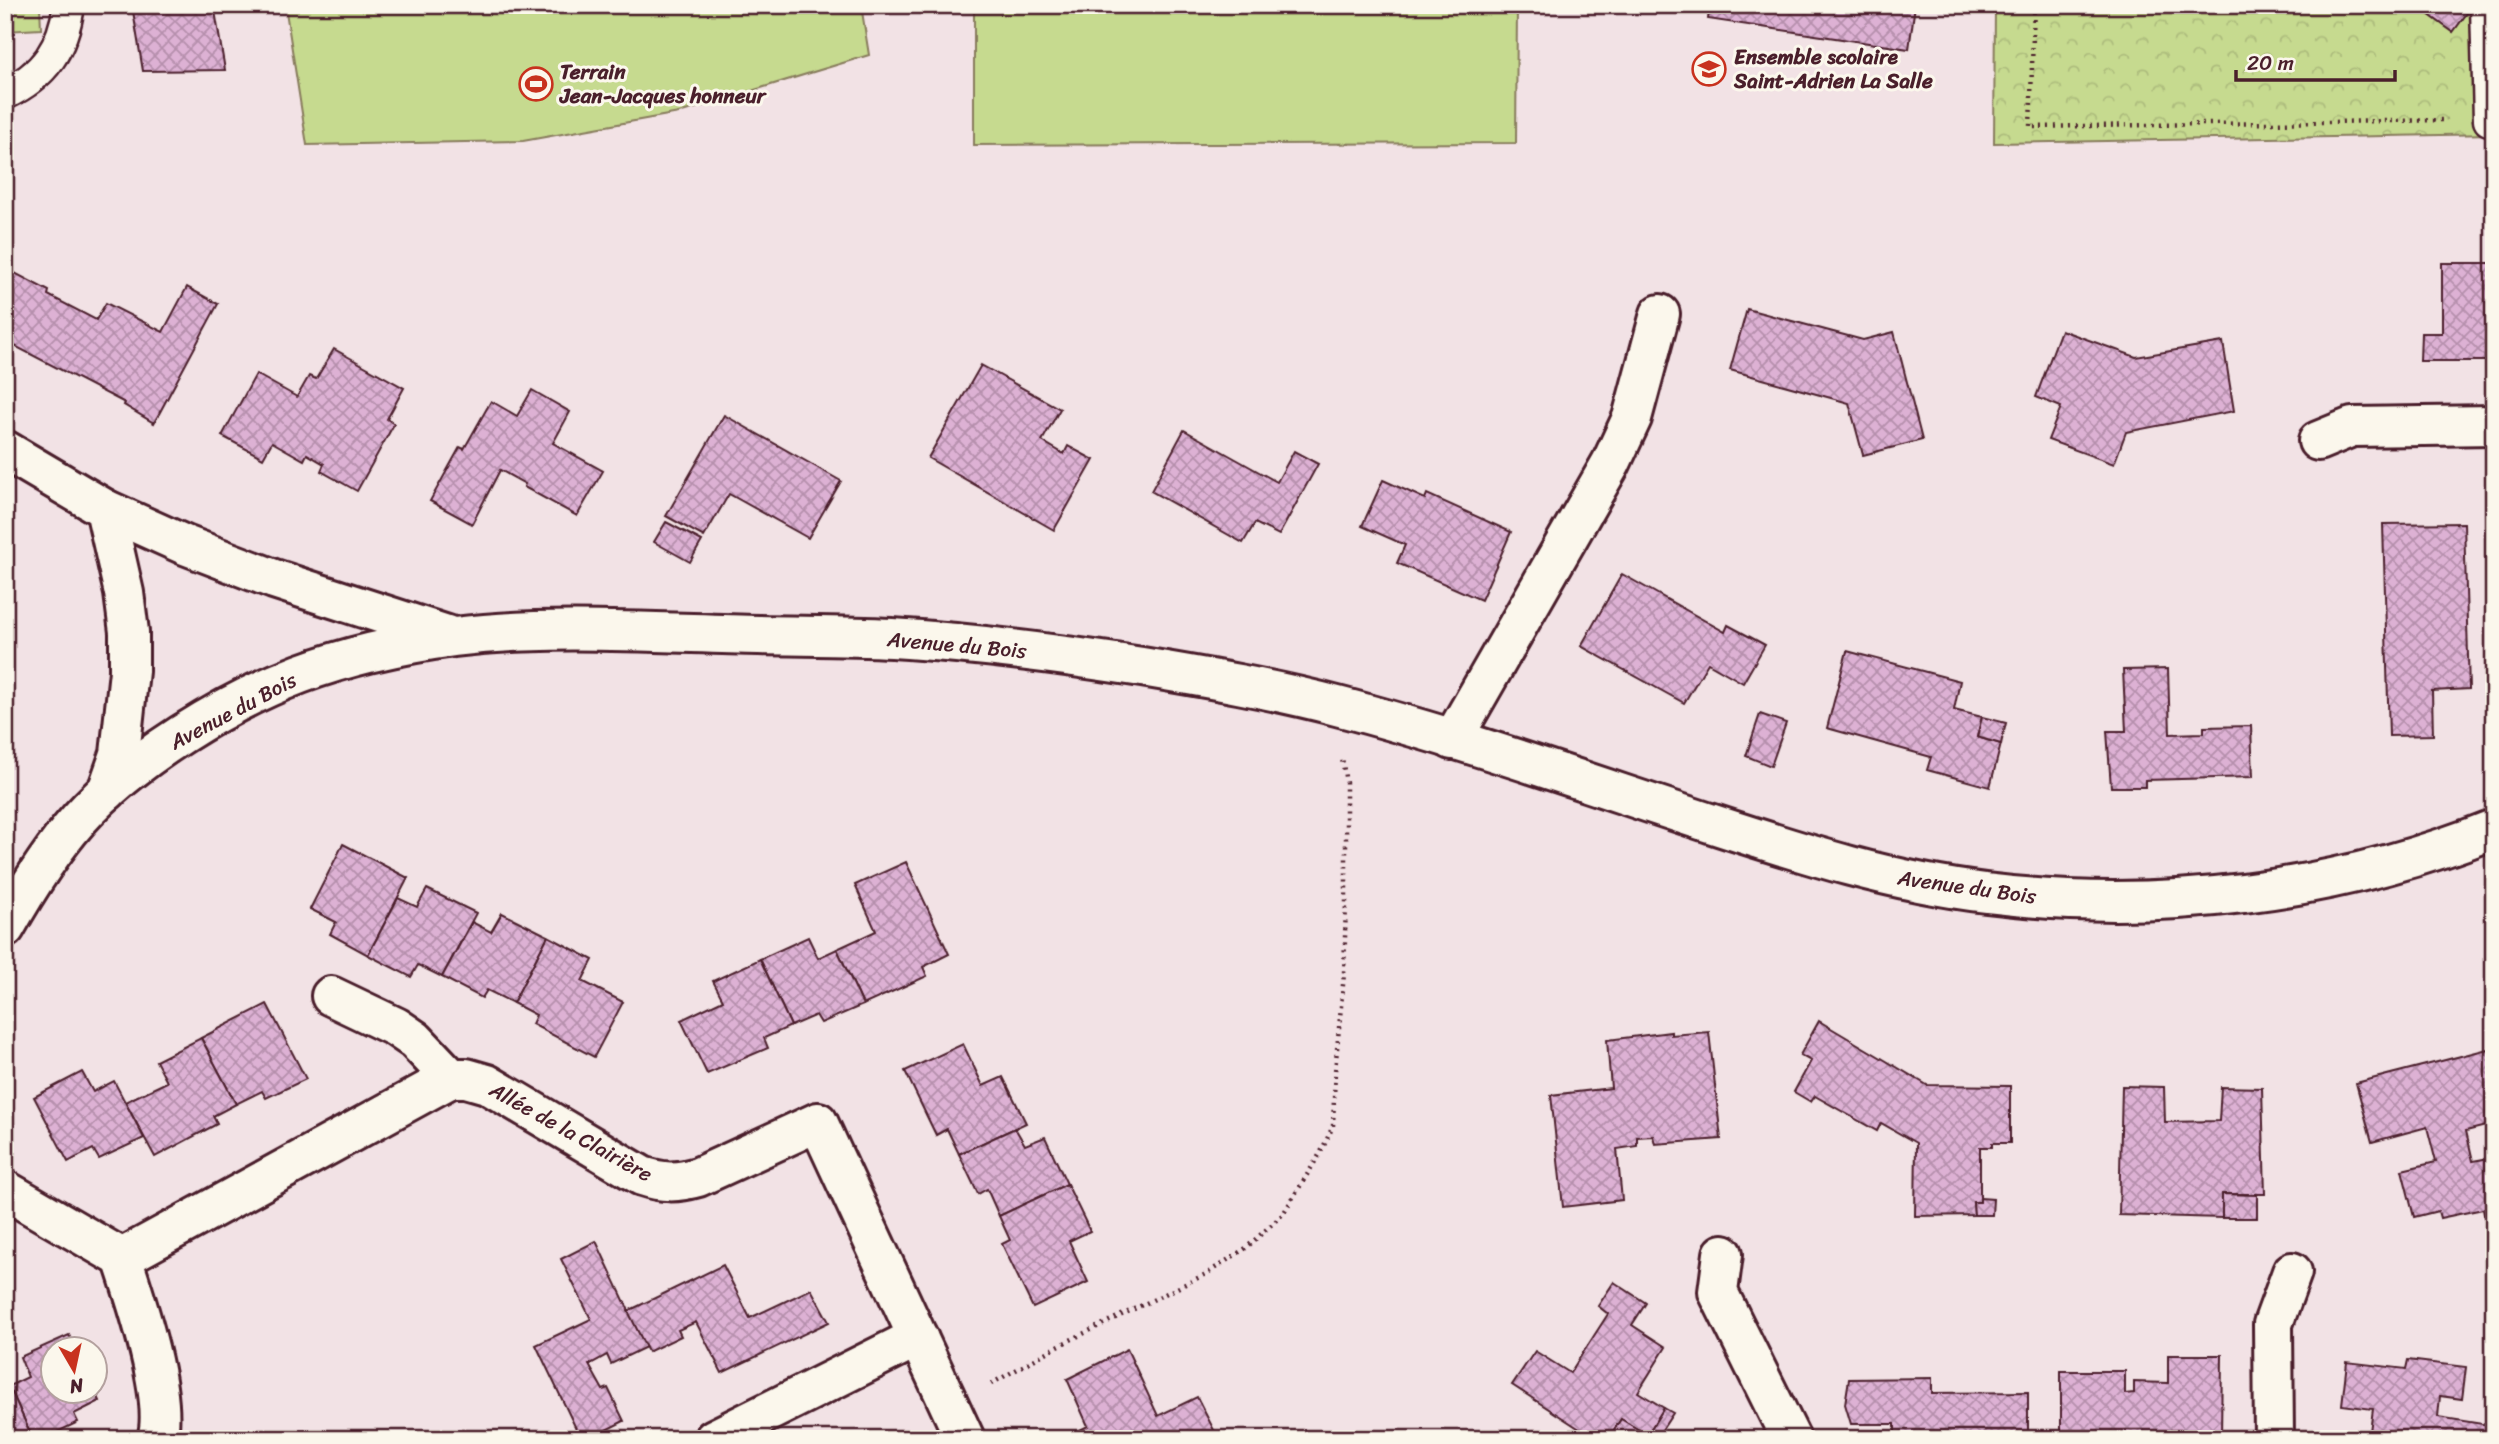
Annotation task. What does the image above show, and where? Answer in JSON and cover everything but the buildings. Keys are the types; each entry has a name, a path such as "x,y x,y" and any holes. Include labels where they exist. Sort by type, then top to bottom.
{"street":[{"path":"1452,740 1611,463 1635,407 1660,314"},
{"path":"2318,441 2352,427 2494,425"},
{"name":"Avenue du Bois","path":"5,450 105,509 184,545 274,579 453,637"},
{"name":"Avenue du Bois","path":"105,509 124,593 129,632 129,671 120,754 107,791"},
{"name":"Avenue du Bois","path":"5,928 30,883 80,818 107,791 144,761 209,719 295,676 347,659 453,637 537,632 891,638 1083,658 1216,678 1335,705 1452,740 1820,859 1927,884 2018,896 2106,901 2166,899 2266,890 2373,870 2422,856 2494,829"},
{"path":"122,1258 451,1078 415,1040 396,1027 331,996"},
{"name":"Allée de la Clairière","path":"451,1078 466,1077 487,1084 642,1176 660,1182 678,1182 698,1177 818,1122 958,1423"},
{"path":"5,1190 122,1258 141,1318 159,1399 161,1426 157,1439"},
{"path":"1723,1254 1717,1292 1791,1439"},
{"path":"2274,1439 2273,1324 2292,1272"},
{"path":"714,1439 918,1337"}],"lane":[{"path":"5,94 15,89 52,58 66,29 69,5"},
{"path":"2486,5 2488,120"}],"path":[{"path":"2034,5 2030,127 2488,120"},
{"path":"958,1423 1058,1346 1206,1274 1246,1248 1283,1214 1321,1152 1333,1126 1346,902 1346,783 1335,705"}],"green space":[{"path":"5,5 40,5 41,29 5,31"},
{"name":"Terrain Jean-Jacques honneur","path":"285,5 861,5 869,55 679,113 523,141 307,145"},
{"path":"974,5 1517,5 1516,143 974,145"},
{"path":"1995,5 2494,5 2494,134 1994,143"}],"place":[{"name":"Ensemble scolaire Saint-Adrien La Salle","path":"1709,69"},
{"name":"Terrain Jean-Jacques honneur","path":"536,84"}]}
